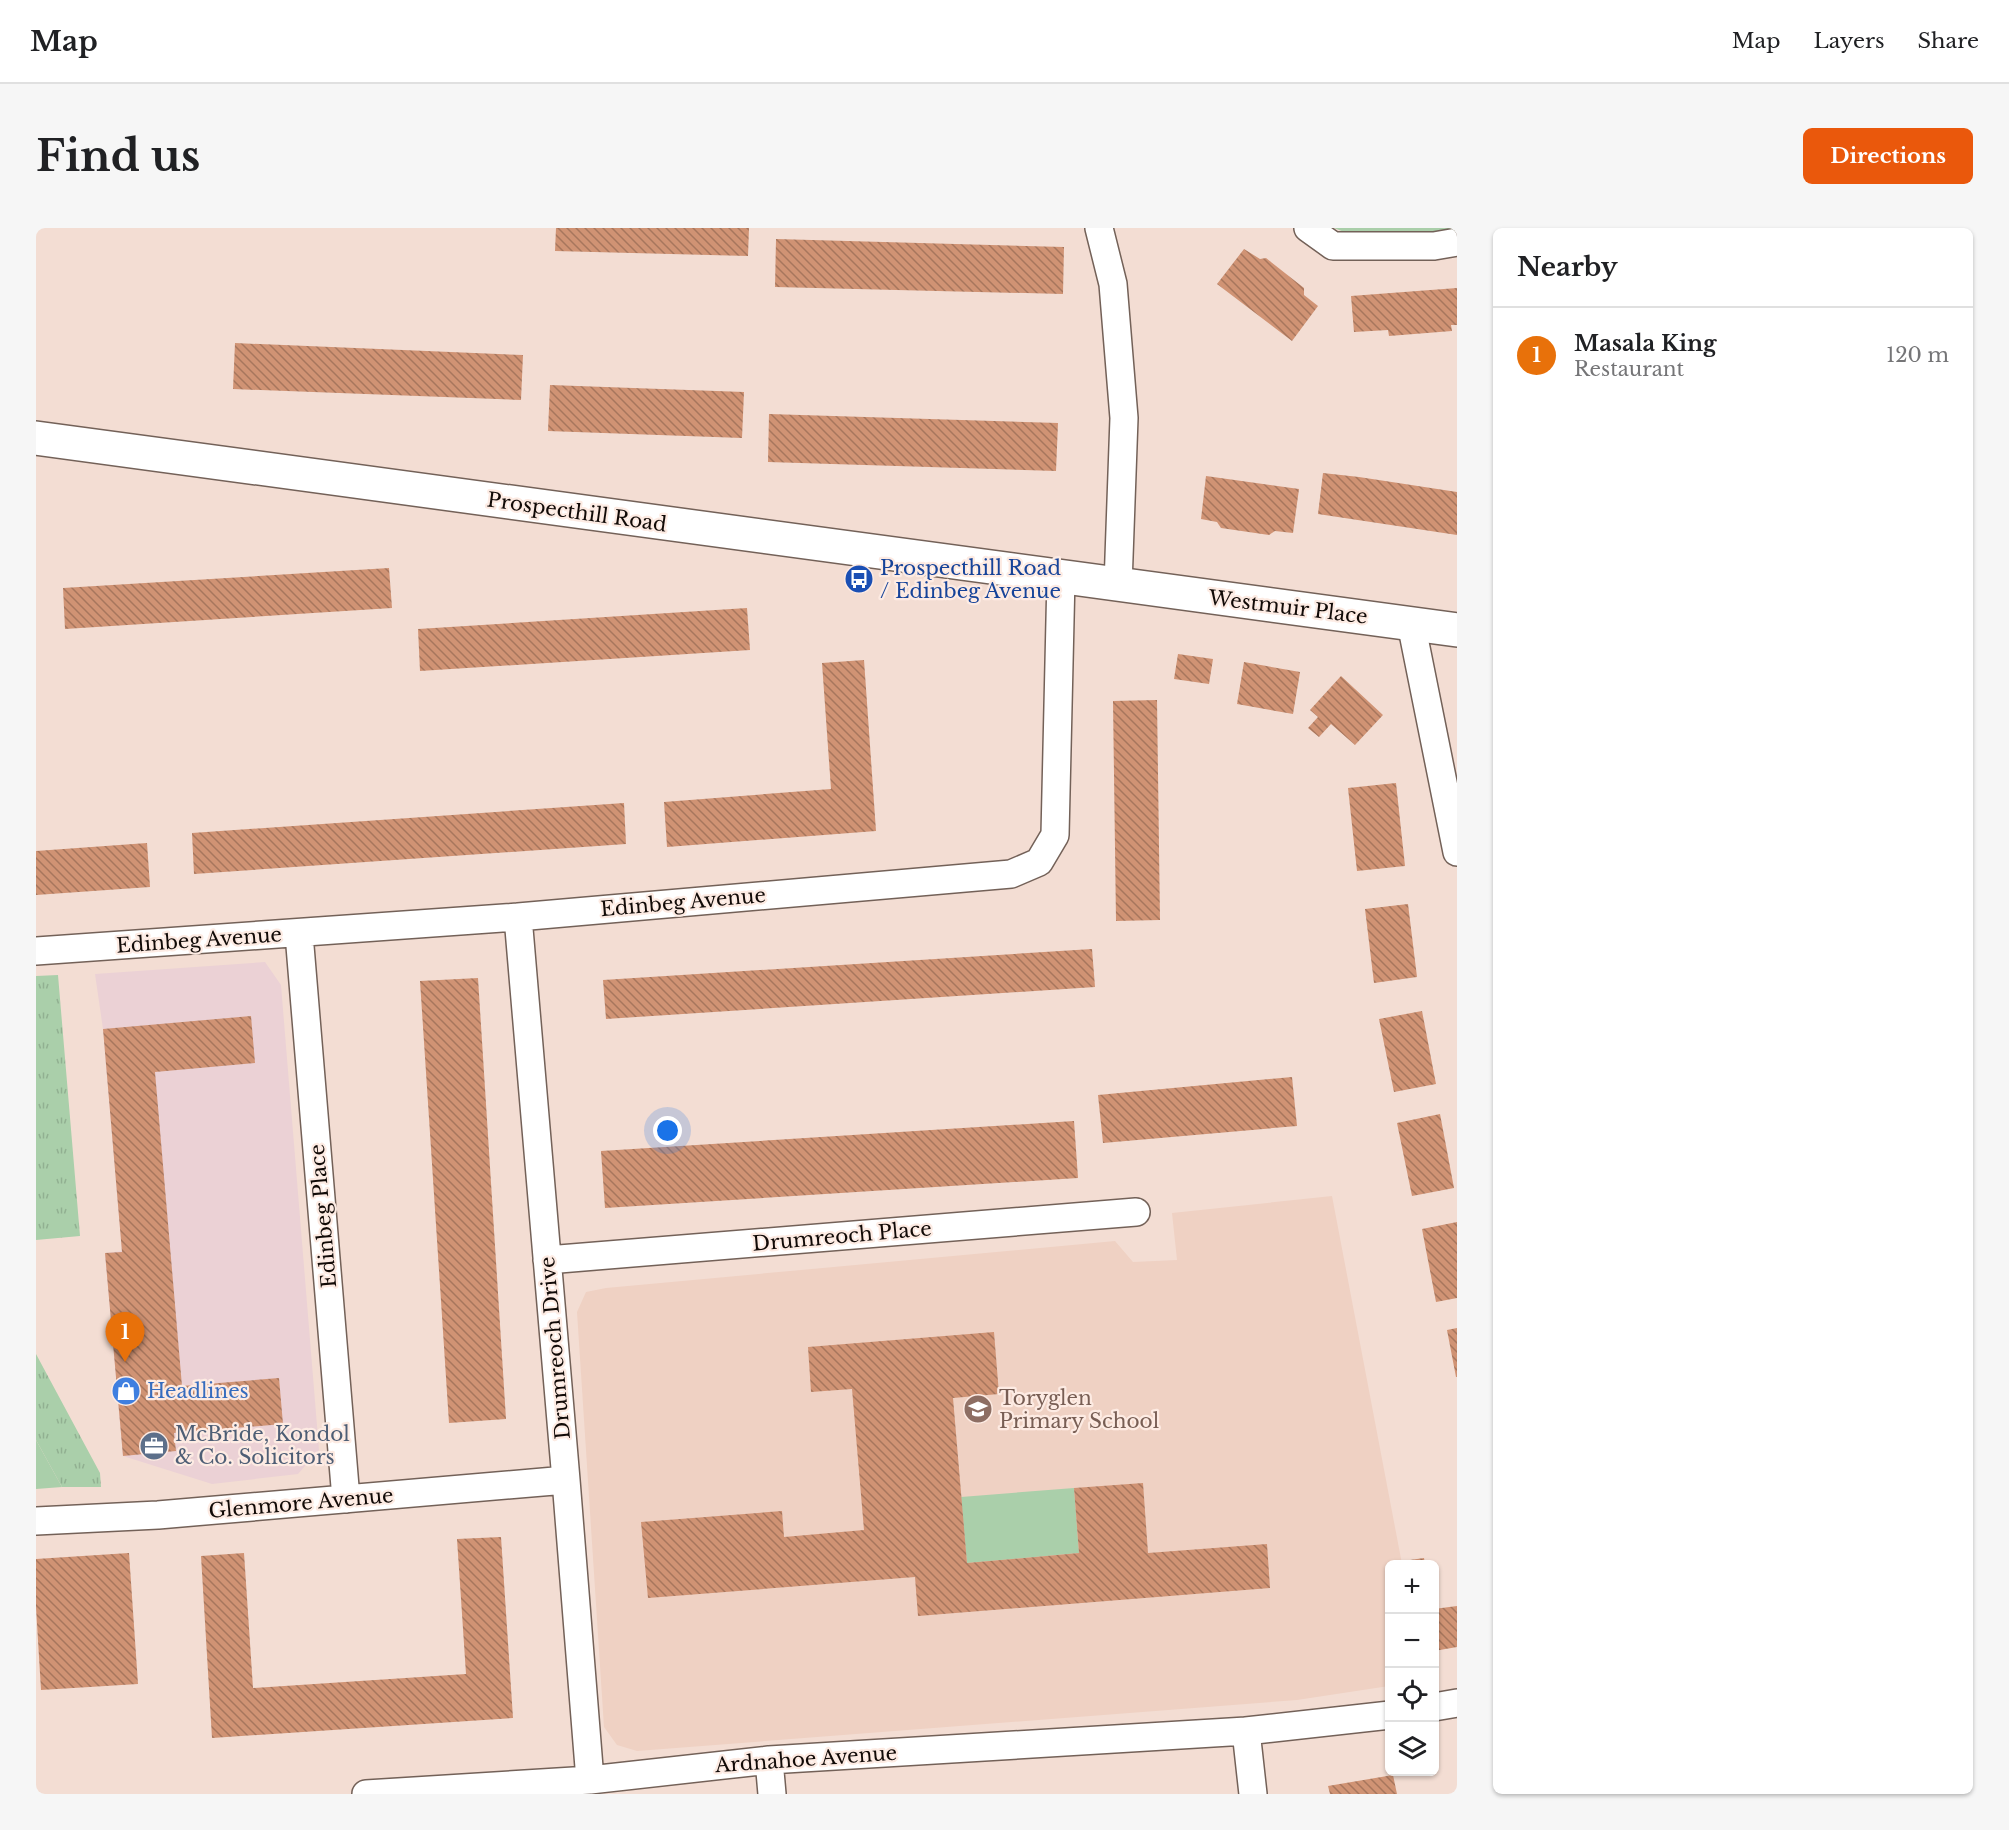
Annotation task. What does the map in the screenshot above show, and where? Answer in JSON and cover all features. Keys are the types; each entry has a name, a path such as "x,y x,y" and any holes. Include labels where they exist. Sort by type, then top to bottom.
{"main road":[{"name":"Prospecthill Road","path":"36,438 1118,585"},
{"name":"Westmuir Place","path":"1118,585 1457,630"}],"street":[{"path":"1099,228 1113,284 1124,418 1118,585"},
{"path":"1308,228 1333,246 1434,246 1457,242"},
{"name":"Edinbeg Avenue","path":"36,951 518,917 1011,874 1039,862 1055,836 1061,577"},
{"path":"1411,623 1457,852"},
{"name":"Drumreoch Drive","path":"518,917 590,1780"},
{"name":"Edinbeg Place","path":"299,934 346,1499"},
{"name":"Drumreoch Place","path":"547,1260 1136,1212"},
{"name":"Glenmore Avenue","path":"36,1521 158,1515 566,1480"},
{"path":"1439,1706 1457,1703"},
{"name":"Ardnahoe Avenue","path":"366,1794 590,1780 769,1760 1246,1731 1385,1715"},
{"path":"1246,1731 1253,1794"},
{"path":"769,1760 772,1794"}],"shaded area":[{"path":"265,962 281,985 319,1450 298,1474 212,1484 123,1456 105,1253 122,1251 103,1029 95,974"},
{"name":"Toryglen Primary School","path":"1332,1196 1401,1560 1385,1560 1385,1687 1297,1700 637,1751 617,1745 604,1727 577,1312 586,1292 606,1288 1115,1241 1133,1262 1177,1260 1172,1213"}],"green space":[{"path":"1334,228 1457,228 1457,232 1362,239"},
{"path":"58,975 80,1236 36,1240 36,976"},
{"path":"36,1354 100,1473 101,1487 62,1487 36,1440"},
{"path":"36,1440 62,1487 36,1489"},
{"path":"1074,1488 1079,1553 967,1563 961,1497"}],"building":[{"path":"556,228 749,228 748,256 555,251"},
{"path":"776,239 1064,247 1063,294 775,287"},
{"path":"1244,249 1260,259 1266,258 1304,288 1304,295 1318,306 1292,341 1217,284"},
{"path":"1457,288 1457,325 1451,325 1452,331 1389,336 1388,330 1354,332 1351,296"},
{"path":"235,343 523,355 521,400 233,389"},
{"path":"550,385 744,392 742,438 548,431"},
{"path":"769,414 1058,423 1056,471 768,462"},
{"path":"1323,473 1457,492 1457,535 1318,514"},
{"path":"1206,476 1299,489 1293,533 1275,531 1269,535 1221,528 1217,522 1201,519"},
{"path":"389,568 392,608 65,629 63,588"},
{"path":"747,608 750,650 420,671 418,629"},
{"path":"1178,654 1213,659 1209,684 1174,679"},
{"path":"864,660 876,831 667,847 664,802 831,789 822,663"},
{"path":"1244,662 1300,672 1293,714 1237,704"},
{"path":"1341,676 1383,715 1355,745 1331,724 1319,737 1308,728 1318,717 1310,710"},
{"path":"1157,700 1160,920 1116,921 1113,701"},
{"path":"1396,783 1405,866 1357,871 1348,788"},
{"path":"624,803 626,844 194,874 192,833"},
{"path":"147,843 150,887 36,895 36,851"},
{"path":"1408,904 1417,977 1374,983 1365,909"},
{"path":"1092,949 1095,987 606,1019 603,980"},
{"path":"478,978 506,1419 449,1423 420,981"},
{"path":"1422,1011 1436,1084 1394,1092 1379,1019"},
{"path":"251,1016 255,1063 155,1072 182,1386 279,1378 283,1424 174,1433 176,1451 123,1456 105,1253 122,1252 103,1029"},
{"path":"1292,1077 1297,1126 1103,1143 1098,1095"},
{"path":"1440,1114 1454,1188 1412,1196 1397,1123"},
{"path":"1074,1121 1078,1178 605,1208 601,1151"},
{"path":"1457,1222 1457,1298 1436,1302 1422,1229"},
{"path":"1457,1328 1457,1377 1456,1377 1447,1330"},
{"path":"994,1332 999,1394 953,1398 967,1563 1079,1553 1074,1488 1143,1483 1148,1553 1267,1544 1270,1588 918,1616 915,1577 648,1598 641,1522 782,1511 784,1537 864,1530 852,1389 811,1392 808,1347"},
{"path":"501,1537 513,1718 212,1738 201,1556 244,1553 253,1688 466,1674 457,1539"},
{"path":"129,1553 138,1684 41,1690 36,1607 36,1559"},
{"path":"1457,1606 1457,1647 1439,1650 1439,1608"},
{"path":"1393,1776 1397,1794 1330,1794 1328,1786"}],"place":[{"name":"Prospecthill Road / Edinbeg Avenue","path":"859,579"},
{"name":"Masala King","path":"125,1362"},
{"name":"Headlines","path":"126,1391"},
{"name":"Toryglen Primary School","path":"978,1409"},
{"name":"McBride, Kondol & Co. Solicitors","path":"154,1446"}]}
